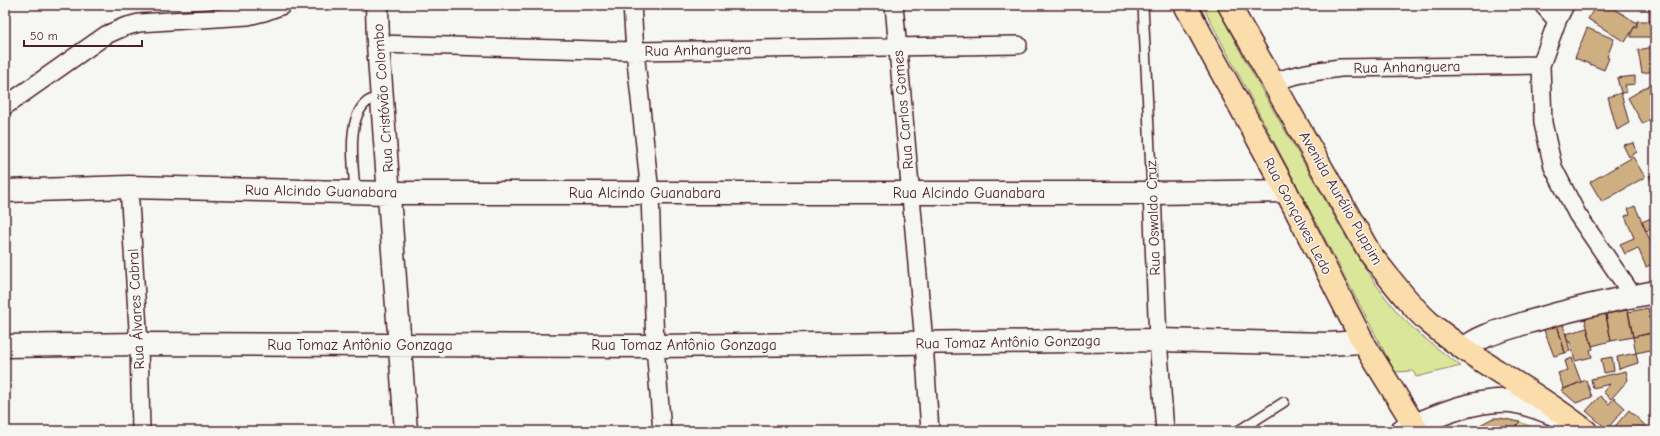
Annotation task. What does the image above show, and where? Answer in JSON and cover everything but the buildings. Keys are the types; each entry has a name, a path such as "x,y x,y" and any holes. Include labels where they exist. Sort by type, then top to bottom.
{"main road":[{"name":"Rua Gonçalves Ledo","path":"1185,5 1286,191 1363,342 1412,429"},
{"name":"Avenida Aurélio Puppim","path":"1228,5 1274,82 1371,255 1397,288 1430,322 1464,350 1581,427"}],"street":[{"path":"5,106 106,35 124,27 139,23 248,16 282,5"},
{"name":"Rua Cristóvão Colombo","path":"377,5 378,44 406,431"},
{"path":"632,5 635,51 650,193 655,346 662,431"},
{"name":"Rua Carlos Gomes","path":"894,5 924,343 930,431"},
{"path":"1543,5 1557,20"},
{"path":"1566,5 1557,20 1541,65 1543,123 1553,167 1577,214 1633,296"},
{"name":"Rua Anhanguera","path":"378,44 635,51 1018,45"},
{"name":"Rua Anhanguera","path":"1274,82 1307,72 1340,68 1541,65"},
{"name":"Rua Alcindo Guanabara","path":"5,191 129,187 389,193 1152,193 1286,191"},
{"name":"Rua Álvares Cabral","path":"129,187 139,344 141,431"},
{"name":"Rua Oswaldo Cruz","path":"1152,193 1158,340 1165,431"},
{"path":"1464,350 1473,341 1514,326 1575,308 1655,292"},
{"name":"Rua Tomaz Antônio Gonzaga","path":"5,346 139,344 655,346 1158,340 1326,344 1363,342"},
{"path":"1412,429 1466,407 1486,403 1510,401 1528,405 1581,427"}],"lane":[{"name":"Rua Oswaldo Cruz","path":"1143,5 1152,193"},
{"path":"355,192 352,138 356,119 367,102 382,95"},
{"path":"1238,431 1284,402"}],"green space":[{"path":"1202,5 1216,5 1273,110 1350,245 1385,297 1412,327 1461,366 1416,377 1413,371 1395,372"},
{"path":"1520,422 1540,431 1511,431"}]}
